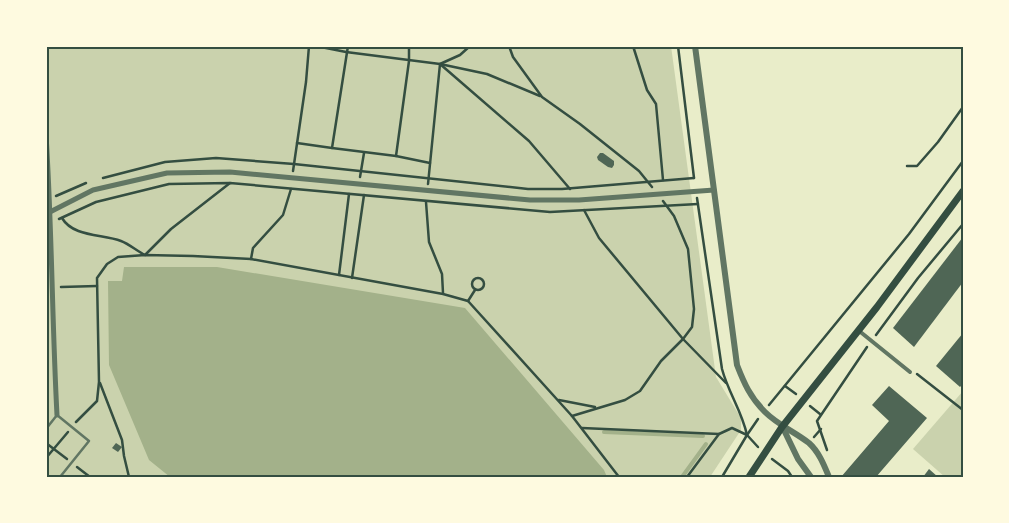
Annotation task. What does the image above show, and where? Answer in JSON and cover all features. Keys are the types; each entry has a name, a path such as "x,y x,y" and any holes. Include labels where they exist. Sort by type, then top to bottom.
{"main road":[{"path":"749,477 782,427 963,191"}],"street":[{"path":"695,46 737,365 748,391 764,411 782,427 810,443 820,455 829,477"},
{"path":"46,136 51,223 57,415"},
{"path":"49,213 94,190 167,173 230,172 530,200 579,200 714,190"},
{"path":"858,330 910,372"},
{"path":"782,427 798,459 811,477"}],"lane":[{"path":"46,429 57,415 89,441 60,477"}],"path":[{"path":"251,259 253,248 284,215 291,189 309,46"},
{"path":"316,46 346,52 440,64 487,74 542,97 580,124 639,171 674,216 688,249 694,309 692,327 684,339 661,361 640,391 625,400 572,416"},
{"path":"332,148 348,46"},
{"path":"396,156 409,60 409,46"},
{"path":"440,64 460,55 470,46"},
{"path":"509,46 513,57 542,97"},
{"path":"633,46 647,90 656,104 663,180"},
{"path":"678,46 694,178"},
{"path":"429,175 440,64"},
{"path":"440,64 529,141 579,200 599,238 684,339 726,383"},
{"path":"907,166 917,166 938,142 963,107"},
{"path":"297,143 396,156 430,163"},
{"path":"359,184 364,153"},
{"path":"722,477 764,411 910,234 963,161"},
{"path":"51,223 96,202 169,184 230,183 550,212 698,204 726,383 744,422 747,435"},
{"path":"145,255 171,229 230,183"},
{"path":"428,190 426,201 428,242 442,274 443,294"},
{"path":"339,275 349,194"},
{"path":"352,278 364,196"},
{"path":"62,218 66,226 123,241 145,255"},
{"path":"821,428 817,421 820,414 918,278 963,224"},
{"path":"80,416 97,401 99,382 97,278 107,264 118,257 145,255 251,259 443,294 468,301 572,416 619,477"},
{"path":"477,278 481,279 484,284 483,288 480,290 475,289 472,286 472,282 477,278"},
{"path":"52,287 97,286"},
{"path":"468,301 475,289"},
{"path":"910,372 919,374 963,410"},
{"path":"99,382 122,440 129,477"},
{"path":"558,400 598,408"},
{"path":"582,428 719,434 732,428 747,435"},
{"path":"687,477 719,434"},
{"path":"46,443 54,449 46,458"}],"shaded area":[{"path":"46,46 671,46 716,377 741,418 741,430 710,477 46,477"},
{"path":"124,267 217,267 465,308 604,470 607,477 170,477 149,460 109,365 108,281 122,281"},
{"path":"963,391 963,477 945,477 913,449"}],"building":[{"path":"600,153 614,161 612,168 598,160 597,157"},
{"path":"963,237 963,282 914,347 893,328"},
{"path":"963,333 963,384 960,387 936,366"},
{"path":"889,386 927,418 876,477 841,477 889,421 872,405"},
{"path":"116,443 122,447 118,452 112,448"},
{"path":"929,469 938,477 923,477"}],"waterway":[{"path":"604,432 703,436"},
{"path":"682,477 706,444"}]}
